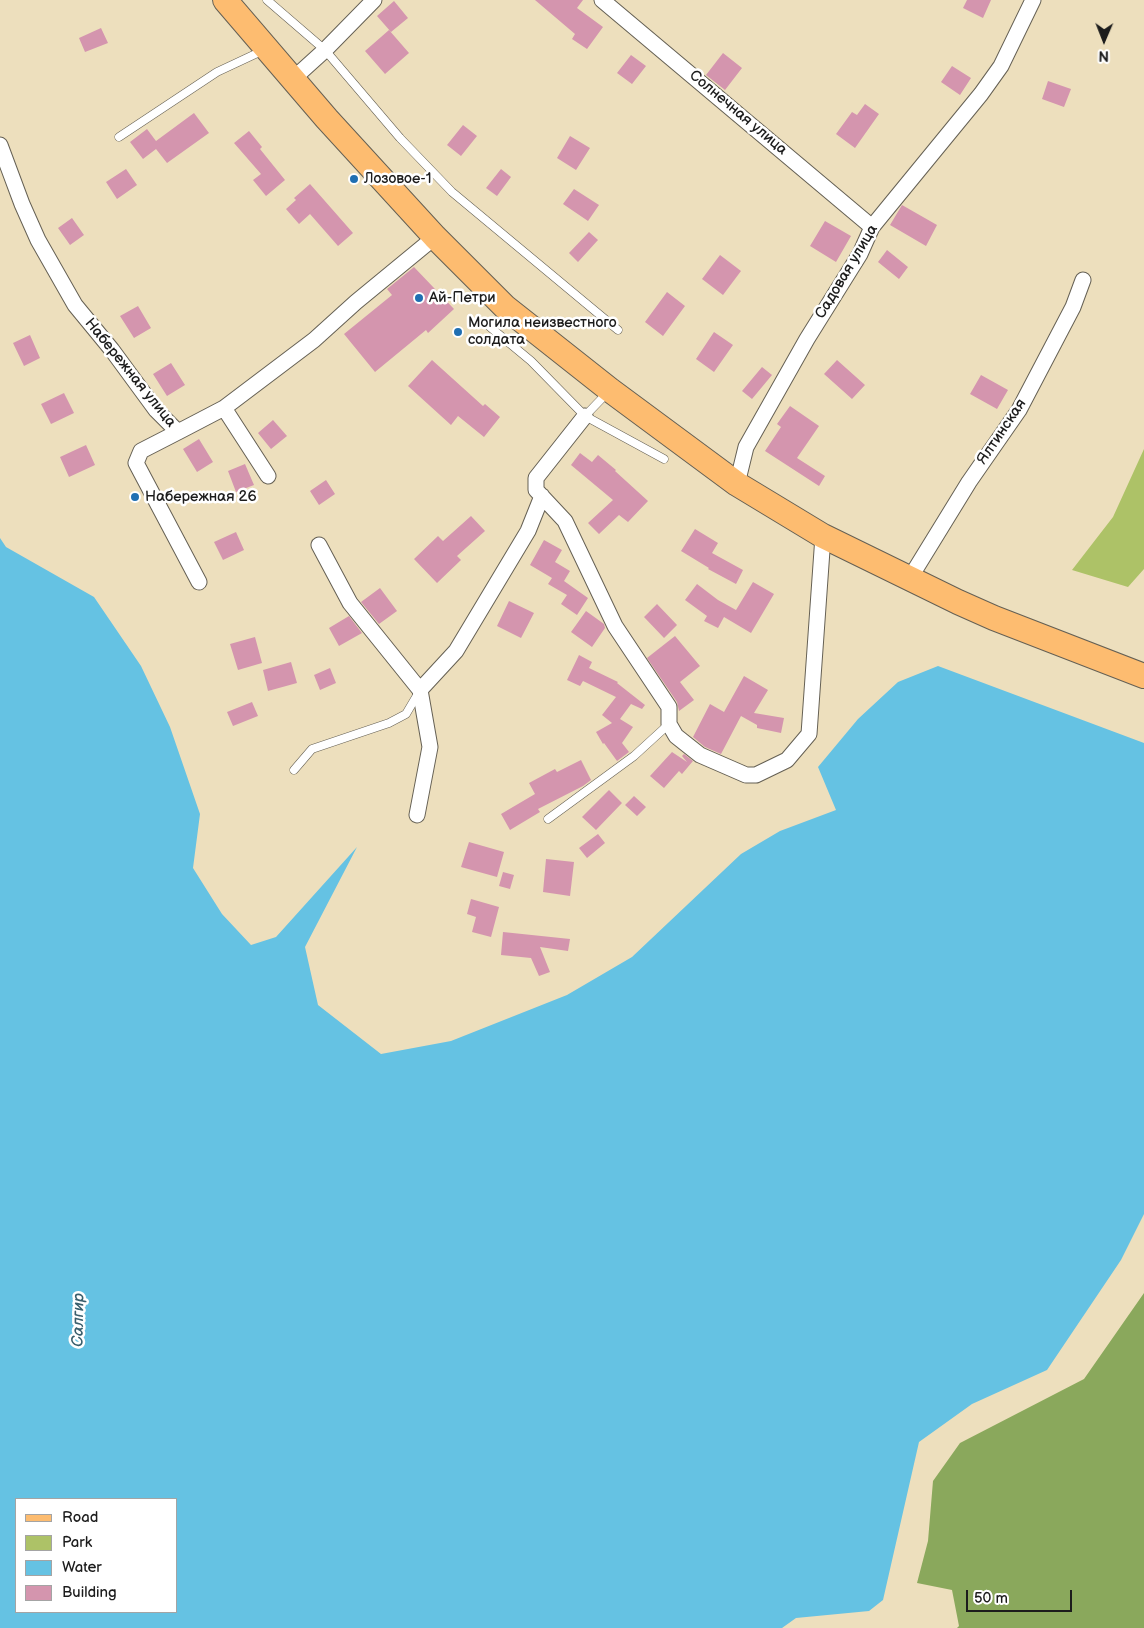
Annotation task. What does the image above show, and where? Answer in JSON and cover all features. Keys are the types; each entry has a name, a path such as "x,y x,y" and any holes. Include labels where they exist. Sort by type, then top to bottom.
{"main road":[{"path":"225,0 435,237 505,307 610,390 738,484 823,536 994,618 1144,676"}],"street":[{"path":"293,79 325,50 374,0"},
{"name":"Солнечная улица","path":"602,0 872,227"},
{"name":"Садовая улица","path":"738,484 746,447 806,339 860,254 872,227 981,94 1001,66 1033,0"},
{"name":"Набережная улица","path":"0,145 38,240 75,305 112,350 156,410 178,432 141,451 136,462 199,582"},
{"path":"178,432 224,408 314,340 356,302 435,237"},
{"name":"Ялтинская","path":"910,578 969,482 1019,410 1073,307 1083,280"},
{"path":"224,408 268,476"},
{"path":"586,416 536,478 536,490 566,521 615,626 669,707 669,724 676,736 700,755 746,775 756,775 787,760 809,734 823,536"},
{"path":"420,690 456,651 528,531 542,496"},
{"path":"319,545 350,603 420,690 430,747 417,815"}],"lane":[{"path":"267,0 325,50 400,138 452,192 618,330"},
{"path":"118,137 217,72 268,49"},
{"path":"490,327 531,360 586,416 664,459"},
{"path":"586,416 610,390"},
{"path":"294,770 312,749 389,723 406,714 420,690"},
{"path":"548,819 634,756 669,724"}],"green space":[{"path":"1144,449 1144,569 1128,587 1072,570 1113,517"},
{"path":"1144,1293 1144,1628 957,1628 959,1626 952,1590 917,1583 928,1541 933,1481 960,1443 1084,1379"}],"water":[{"name":"Салгир","path":"0,538 6,547 94,597 141,666 170,727 200,814 193,868 222,914 251,945 276,937 357,847 305,947 318,1005 381,1054 451,1041 567,995 632,957 741,854 780,831 836,810 818,767 858,719 898,682 938,666 1144,743 1144,1214 1121,1260 1047,1370 972,1404 919,1442 883,1600 869,1611 796,1618 782,1628 0,1628"}],"building":[{"path":"535,0 583,0 577,8 603,27 587,49 572,39 575,34"},
{"path":"967,0 991,0 983,18 963,8"},
{"path":"394,1 408,18 391,32 377,16"},
{"path":"101,28 108,43 85,52 79,38"},
{"path":"389,30 409,53 385,74 365,51"},
{"path":"723,53 742,68 725,90 706,75"},
{"path":"631,55 646,66 632,84 617,73"},
{"path":"952,66 971,78 960,95 941,82"},
{"path":"1048,81 1071,89 1064,107 1042,99"},
{"path":"865,104 879,114 855,148 836,134 852,112 857,115"},
{"path":"194,113 209,133 167,163 156,149 143,159 130,142 147,129 156,141"},
{"path":"463,125 477,136 461,156 447,145"},
{"path":"249,131 262,147 260,149 285,180 266,196 253,180 261,174 234,143"},
{"path":"570,136 590,148 576,170 557,158"},
{"path":"126,169 137,185 117,199 106,182"},
{"path":"501,169 511,177 497,196 486,188"},
{"path":"310,184 353,233 338,246 310,214 299,224 286,209 296,200 294,198"},
{"path":"574,189 599,205 588,221 563,204"},
{"path":"902,205 937,225 926,246 890,225"},
{"path":"72,218 84,235 70,245 58,228"},
{"path":"825,221 851,236 836,262 810,246"},
{"path":"589,232 598,240 578,262 569,253"},
{"path":"887,250 908,267 899,279 878,262"},
{"path":"720,255 741,271 723,295 702,279"},
{"path":"414,267 454,309 428,333 426,330 375,372 344,334 392,295 387,289"},
{"path":"667,292 685,306 663,336 645,322"},
{"path":"138,306 151,328 134,338 120,316"},
{"path":"714,332 733,345 714,372 696,359"},
{"path":"30,335 40,358 24,366 13,343"},
{"path":"432,360 483,406 485,404 500,417 484,437 458,416 451,425 408,386"},
{"path":"837,360 865,385 852,399 824,374"},
{"path":"171,363 185,385 167,396 153,374"},
{"path":"762,367 772,375 752,399 742,391"},
{"path":"981,375 1008,390 997,409 970,394"},
{"path":"64,393 74,413 51,424 41,404"},
{"path":"790,406 819,426 797,458 825,476 819,486 765,451 781,427 777,424"},
{"path":"273,420 287,436 271,449 258,433"},
{"path":"199,439 213,462 197,472 183,449"},
{"path":"86,445 95,465 69,477 60,457"},
{"path":"580,453 592,462 598,455 648,501 628,522 619,515 599,534 588,523 613,500 571,465"},
{"path":"245,464 254,485 236,492 228,471"},
{"path":"326,480 335,494 319,505 310,491"},
{"path":"471,516 485,531 457,556 461,560 437,583 414,559 438,536 443,541"},
{"path":"695,529 718,543 712,553 743,570 736,584 708,569 681,551"},
{"path":"236,532 244,550 223,560 214,542"},
{"path":"544,540 562,550 555,562 570,571 564,581 588,598 577,615 561,604 567,595 548,584 552,578 530,565"},
{"path":"753,582 774,594 751,633 724,617 718,628 704,621 707,616 685,600 697,584 718,600 736,610"},
{"path":"380,588 397,611 379,624 361,602"},
{"path":"509,601 534,613 521,638 497,626"},
{"path":"657,604 677,625 664,638 644,617"},
{"path":"586,611 604,624 605,628 592,647 571,632"},
{"path":"349,616 362,633 339,646 329,628"},
{"path":"675,636 700,666 680,682 694,700 679,711 677,702 647,658"},
{"path":"255,637 262,663 238,670 230,644"},
{"path":"579,655 592,662 589,668 618,682 645,705 642,709 631,704 620,719 633,727 622,743 629,752 617,761 596,732 612,723 602,715 616,697 583,681 580,686 567,680"},
{"path":"291,662 297,683 268,691 263,670"},
{"path":"330,668 336,683 320,690 314,675"},
{"path":"744,676 768,690 754,713 784,718 781,733 757,728 757,725 741,716 721,754 705,747 693,737 710,704 724,712"},
{"path":"252,702 258,716 233,726 227,712"},
{"path":"672,752 687,762 682,756 684,754 693,761 682,774 679,771 664,788 650,776"},
{"path":"581,760 591,780 538,809 540,812 510,830 501,814 535,794 529,783 555,769 557,772"},
{"path":"609,790 622,803 596,830 582,817"},
{"path":"634,796 646,807 637,816 625,805"},
{"path":"598,834 605,843 587,858 579,848"},
{"path":"469,842 504,852 497,877 461,867"},
{"path":"546,859 574,862 570,896 543,892"},
{"path":"503,872 514,875 510,889 499,886"},
{"path":"471,899 499,907 491,937 472,932 476,917 467,914"},
{"path":"503,932 570,939 568,951 540,947 550,972 539,976 531,958 501,955"}],"place":[{"name":"Лозовое-1","path":"354,179"},
{"name":"Ай-Петри","path":"419,298"},
{"name":"Могила неизвестного солдата","path":"458,332"},
{"name":"Набережная 26","path":"135,497"}]}
